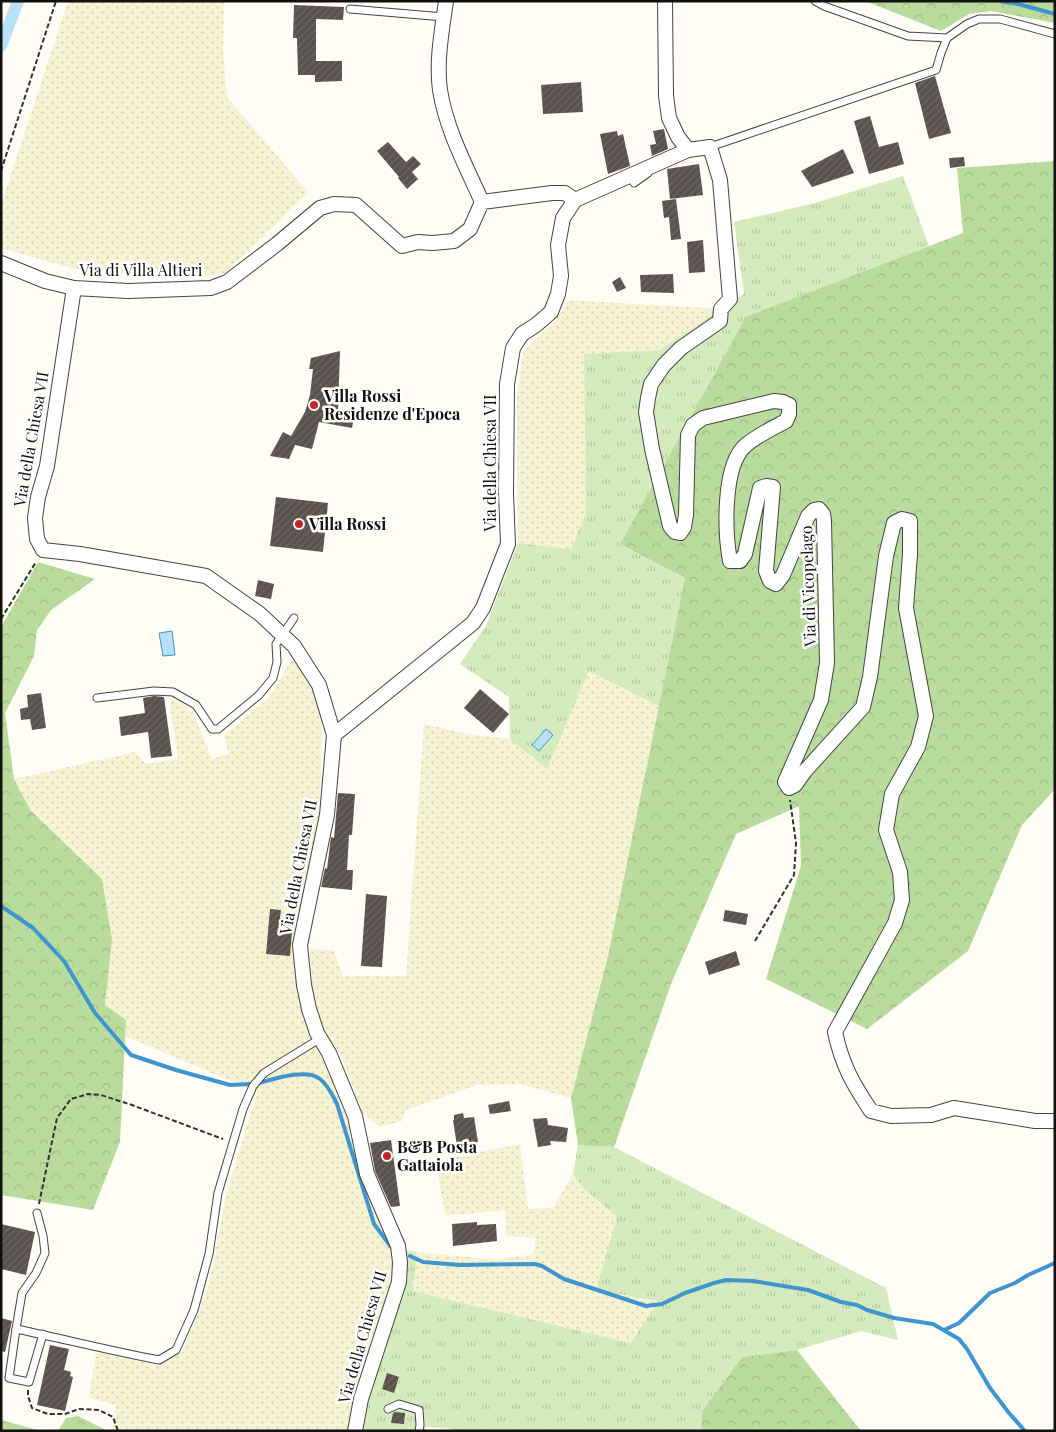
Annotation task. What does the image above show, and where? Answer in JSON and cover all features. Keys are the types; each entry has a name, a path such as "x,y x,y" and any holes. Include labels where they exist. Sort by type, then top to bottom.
{"street":[{"path":"446,1 439,72 440,88 445,115 482,202 552,193 565,193 575,200 688,150 710,147"},
{"path":"665,1 666,96 669,118 678,138 688,150"},
{"name":"Via di Vicopelago","path":"710,147 720,180 730,299 721,309 720,321 681,348 664,366 651,384 646,412 652,449 670,526 675,532 680,533 684,527 686,515 688,435 693,425 703,418 774,401 789,405 789,414 786,421 745,446 737,458 731,476 727,500 727,542 730,561 740,561 745,554 760,488 766,486 773,487 766,572 770,581 776,584 783,575 808,516 819,508 823,514 828,663 821,700 785,782 789,788 795,785"},
{"name":"Via della Chiesa VII","path":"334,735 473,623 483,608 508,544 506,493 507,384 513,348 522,334 551,312 558,294 561,276 558,245 563,218 575,200"},
{"name":"Via di Villa Altieri","path":"1,263 45,280 74,288 128,291 212,288 228,282 278,244 320,208 334,204 356,205 402,246 418,242 454,241 470,229 482,202"},
{"name":"Via della Chiesa VII","path":"74,288 47,466 38,498 35,518 38,538 44,550 80,554 206,576 260,614 294,646 319,685 334,735 327,815 300,945 304,984 309,1010 355,1116 367,1174 398,1246 400,1262 398,1282 361,1399 356,1431"},
{"path":"795,785 804,771 863,707 870,677 886,556 894,523 902,519 910,521 910,554 906,608 926,716 918,747 892,794 886,830 900,872 902,900 895,923 834,1032 840,1055 855,1088 871,1111 891,1116 930,1115 954,1108 1034,1121 1055,1121"}],"lane":[{"path":"815,1 824,6 908,36 947,38"},
{"path":"350,9 444,17"},
{"path":"710,147 936,70 947,38 978,19 1000,18 1055,34"},
{"path":"634,184 653,170 656,163"},
{"path":"97,698 154,691 173,692 196,705 212,729 218,729 259,695 273,678 277,662 276,644 294,618"},
{"path":"16,1329 159,1360 176,1350 194,1310 209,1254 218,1193 243,1109 253,1086 264,1073 320,1038"},
{"path":"37,1213 44,1236 45,1253 36,1273 22,1293 9,1378 29,1382 42,1334"},
{"path":"388,1409 399,1404 418,1410 419,1431"}],"path":[{"path":"1,171 56,1"},
{"path":"1,384 1,432"},
{"path":"1,619 44,550"},
{"path":"755,941 794,875 796,843 790,799 795,785"},
{"path":"37,1213 57,1118 71,1099 88,1094 101,1095 233,1143"},
{"path":"29,1382 28,1396 32,1408 48,1414 65,1414 79,1409 99,1410 113,1418 118,1431"}],"shaded area":[{"path":"68,1 224,1 223,52 227,97 308,192 227,272 201,278 75,269 1,248 1,205"},
{"path":"569,300 721,309 659,350 584,354 586,513 571,549 518,543 517,399 523,352 554,322"},
{"path":"295,653 322,709 321,779 317,842 296,957 299,1000 351,1114 393,1249 395,1276 348,1431 112,1431 116,1405 89,1398 96,1352 157,1365 182,1352 208,1288 226,1196 257,1092 125,1036 126,1020 105,1005 112,939 102,879 31,811 14,779 135,752 146,764 178,759 170,705 173,700 180,702 194,714 212,759 229,754 224,735 270,697"},
{"path":"589,671 659,706 608,956 571,1098 520,1084 477,1085 406,1110 402,1121 380,1127 362,1113 341,1055 323,1028 311,991 309,948 334,951 343,976 406,976 424,724 473,735 510,739 547,769"},
{"path":"520,1144 528,1209 553,1208 573,1174 582,1187 617,1217 658,1301 631,1343 413,1291 417,1252 497,1260 533,1254 536,1238 506,1236 505,1210 445,1216 436,1161"}],"green space":[{"path":"865,1 1055,1 1055,23 991,11 969,14 941,31"},
{"path":"1055,161 1055,789 1022,825 968,951 867,1029 766,979 801,866 799,806 736,834 671,984 614,1147 578,1145 571,1098 608,956 685,578 620,544 746,317 963,233 957,168"},
{"path":"903,176 929,246 746,318 620,544 685,578 659,706 589,671 547,769 510,739 509,697 460,664 486,626 518,543 571,549 586,513 584,354 659,350 744,294 734,222 815,203"},
{"path":"38,562 95,579 51,610 37,630 34,656 5,713 14,779 31,811 102,879 112,939 105,1005 126,1020 120,1142 93,1210 1,1195 1,627"},
{"path":"578,1145 614,1147 886,1288 898,1340 861,1331 797,1350 742,1357 702,1411 702,1431 453,1431 452,1429 426,1427 425,1431 348,1431 394,1276 393,1249 417,1252 413,1291 631,1343 658,1301 596,1290 617,1217 582,1187 573,1174"},
{"path":"797,1350 861,1431 702,1431 702,1411 742,1357"},
{"path":"78,1416 108,1431 58,1431 66,1418"},
{"path":"1,1420 41,1431 1,1431"}],"water":[{"path":"172,631 175,655 163,656 159,633"},
{"path":"546,729 553,735 539,751 532,745"}],"building":[{"path":"294,5 344,7 343,20 316,19 316,61 342,61 342,81 315,82 315,75 298,75 297,38 293,38"},
{"path":"935,76 951,133 929,139 915,83"},
{"path":"581,82 583,112 543,114 541,85"},
{"path":"870,116 879,147 898,142 904,164 869,174 854,121"},
{"path":"664,129 668,149 652,156 650,145 656,144 653,131"},
{"path":"617,131 618,136 623,134 630,166 608,174 600,134"},
{"path":"388,142 406,162 413,156 421,164 412,172 418,179 407,189 377,151"},
{"path":"843,149 854,173 812,187 801,171"},
{"path":"964,157 965,166 950,168 949,158"},
{"path":"699,164 703,195 670,199 667,169"},
{"path":"676,199 681,239 671,240 669,217 664,218 662,201"},
{"path":"703,240 705,272 689,273 687,242"},
{"path":"673,274 674,293 641,292 640,275"},
{"path":"620,277 626,288 617,292 612,282"},
{"name":"Villa Rossi Residenze d'Epoca","path":"340,351 338,414 354,416 352,428 319,422 312,449 295,445 289,459 270,456 283,432 291,436 305,412 310,395 313,369 309,369 311,358"},
{"name":"Villa Rossi","path":"276,497 328,503 323,552 270,546"},
{"path":"258,580 274,584 271,599 255,596"},
{"path":"480,689 509,714 493,733 464,708"},
{"path":"41,693 46,728 32,730 30,719 21,720 20,709 28,707 27,695"},
{"path":"164,697 172,756 151,758 148,732 121,736 119,717 145,713 143,698"},
{"path":"338,793 355,794 352,835 349,835 347,870 353,870 352,890 321,887 325,868 327,869 331,837 334,838"},
{"path":"366,894 387,896 382,967 361,966"},
{"path":"270,909 281,910 280,918 293,920 290,956 266,954"},
{"path":"725,910 748,914 746,925 723,921"},
{"path":"736,951 740,965 709,975 705,962"},
{"path":"509,1101 511,1111 490,1114 488,1105"},
{"path":"463,1113 464,1118 474,1117 478,1142 457,1146 453,1120 454,1115"},
{"path":"547,1118 548,1125 568,1128 566,1142 550,1141 551,1145 538,1147 533,1119"},
{"path":"391,1140 400,1206 391,1207 375,1171 370,1143"},
{"path":"477,1222 477,1225 496,1224 497,1241 453,1246 452,1224"},
{"path":"1,1224 35,1232 26,1275 1,1269"},
{"path":"1,1318 12,1321 5,1352 1,1351"},
{"path":"50,1345 69,1349 64,1370 71,1372 70,1376 73,1377 65,1411 37,1405"},
{"path":"387,1373 399,1377 394,1393 382,1389"},
{"path":"393,1413 405,1413 404,1424 391,1423"}],"waterway":[{"path":"1,46 18,1"},
{"path":"1001,1 1055,14"},
{"path":"1,906 33,928 64,961 95,1013 131,1055 230,1085 251,1084"},
{"path":"259,1083 290,1075 307,1074 320,1079 325,1084 337,1104 374,1224 392,1248"},
{"path":"410,1256 423,1262 460,1265 535,1264 564,1279 646,1306 662,1304 685,1293 726,1280 753,1281 808,1290 894,1318 933,1324 959,1339 990,1388 1025,1431"},
{"path":"944,1330 959,1323 990,1293 1055,1263"}],"place":[{"name":"Villa Rossi Residenze d'Epoca","path":"314,405"},
{"name":"Villa Rossi","path":"299,524"},
{"name":"B&B Posta Gattaiola","path":"387,1156"}]}
